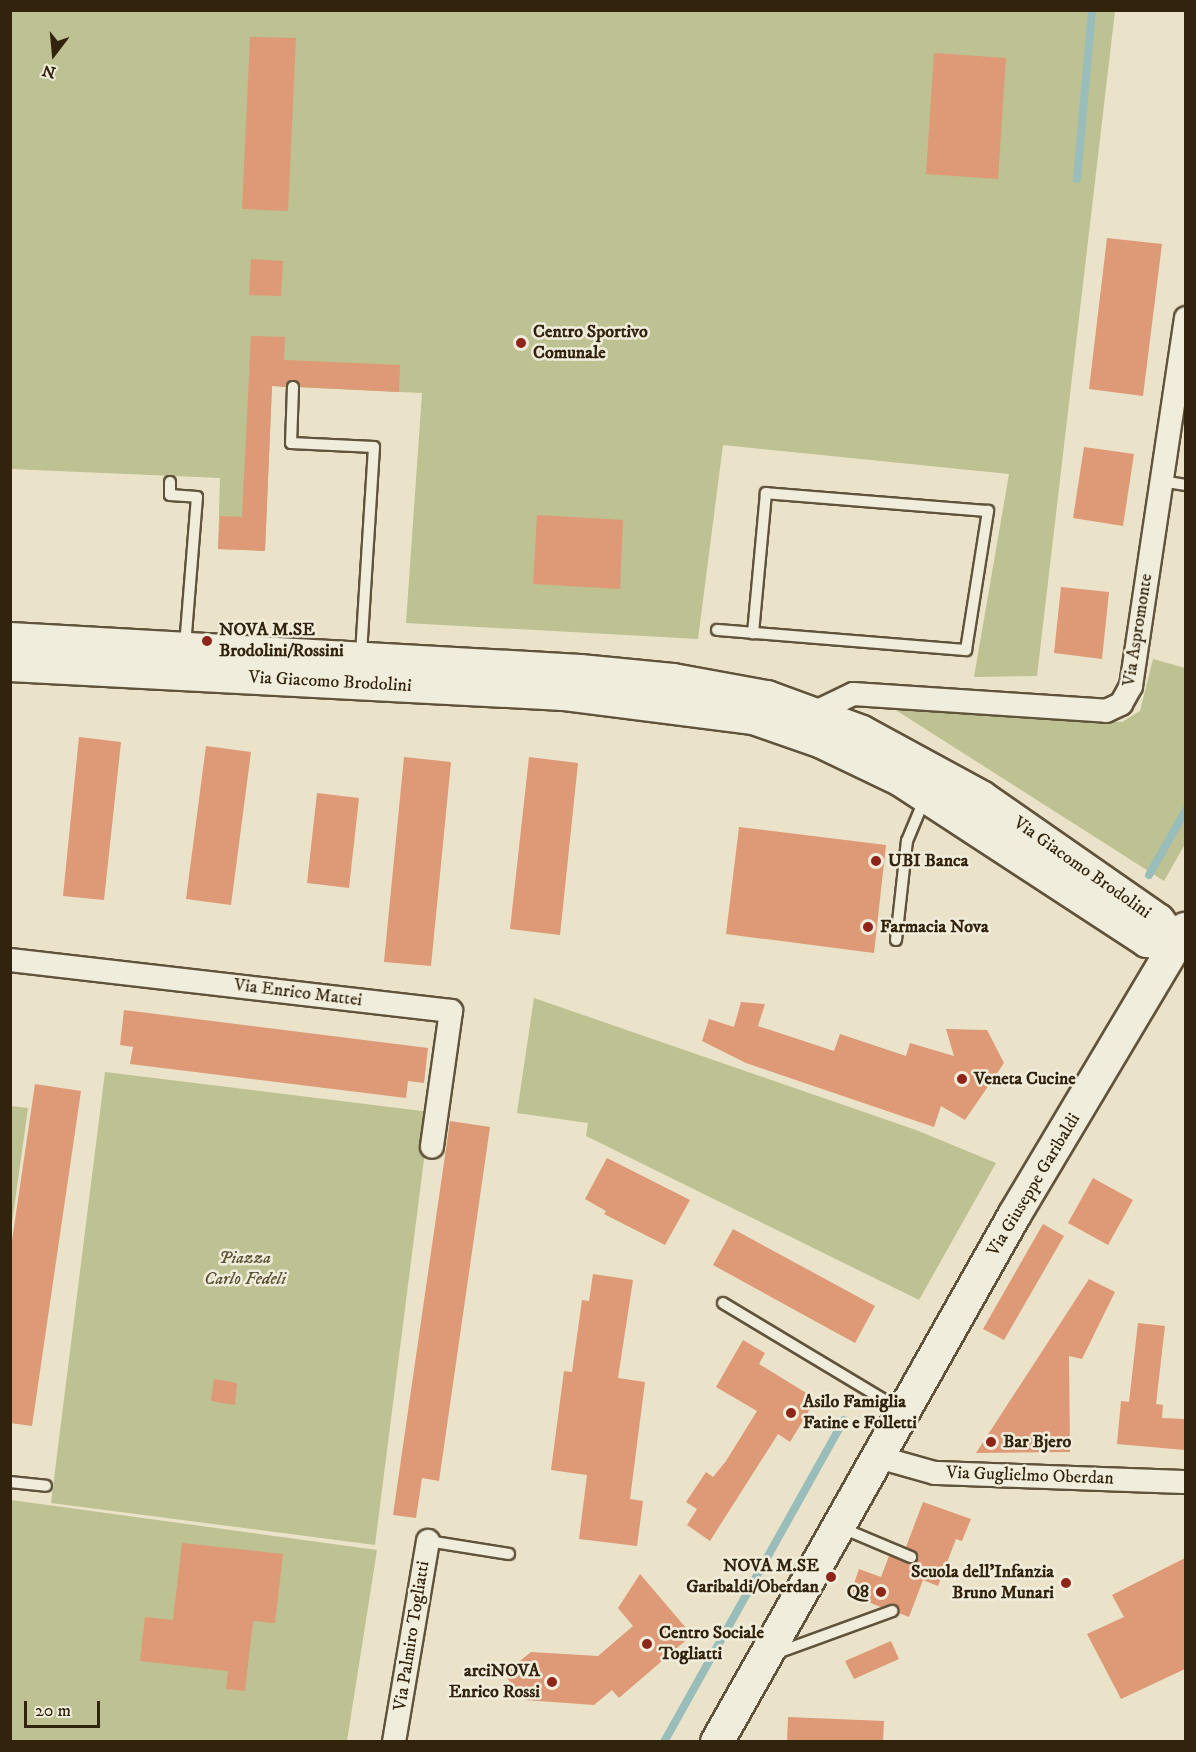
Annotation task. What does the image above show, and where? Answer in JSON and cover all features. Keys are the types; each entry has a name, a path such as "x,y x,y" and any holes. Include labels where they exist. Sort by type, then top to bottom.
{"main road":[{"name":"Via Giacomo Brodolini","path":"10,639 673,680 744,691 816,712 896,749 981,797 1181,937"},
{"name":"Via Giacomo Brodolini","path":"10,665 427,687 650,702 725,712 785,728 847,753 927,795 1147,941 1181,937"},
{"name":"Via Giacomo Brodolini","path":"650,702 691,696 764,710 816,712"},
{"name":"Via Giuseppe Garibaldi","path":"717,1742 878,1457 1181,937"}],"street":[{"name":"Via Aspromonte","path":"816,712 853,694 1114,708 1131,686 1185,318"},
{"name":"Via Enrico Mattei","path":"10,960 451,1011 432,1146"},
{"name":"Via Guglielmo Oberdan","path":"878,1457 935,1473 1185,1482"},
{"name":"Via Palmiro Togliatti","path":"394,1742 428,1541"}],"lane":[{"name":"Via Giacomo Brodolini","path":"293,387 291,443 374,447 360,659"},
{"path":"1161,481 1185,484"},
{"path":"67,668 83,656 166,660 185,649 196,497 170,495 170,482"},
{"path":"717,630 753,633 966,650 988,511 766,493 753,633"},
{"path":"360,659 370,671 410,674 427,687"},
{"path":"896,940 907,841 927,795"},
{"path":"723,1303 888,1398 904,1412"},
{"path":"10,1482 46,1486"},
{"path":"839,1526 911,1557"},
{"name":"Via Palmiro Togliatti","path":"428,1541 509,1554"},
{"path":"766,1657 892,1611"}],"green space":[{"name":"Centro Sportivo Comunale","path":"11,11 1115,11 1037,676 974,677 1009,474 723,445 698,639 406,623 422,393 272,386 265,551 218,549 220,478 11,469"},
{"path":"1153,659 1185,668 1185,844 1164,881 894,709 896,705 1122,722 1140,711"},
{"path":"534,998 916,1130 996,1163 919,1300 586,1136 588,1123 517,1113"},
{"name":"Piazza Carlo Fedeli","path":"105,1072 430,1112 375,1545 51,1503"},
{"path":"10,1106 28,1108 11,1230"},
{"path":"11,1500 377,1550 347,1741 11,1742"}],"building":[{"path":"250,37 296,38 288,211 242,209"},
{"path":"934,53 1006,58 998,179 926,174"},
{"path":"1107,238 1162,244 1143,396 1089,389"},
{"path":"251,259 283,261 281,296 249,295"},
{"path":"251,336 285,337 284,360 400,365 399,392 300,387 294,380 286,387 272,386 265,551 218,549 220,516 242,517"},
{"path":"1084,447 1134,454 1123,526 1073,518"},
{"path":"537,515 623,520 620,589 533,584"},
{"path":"1061,587 1109,592 1102,659 1054,653"},
{"path":"79,737 121,742 104,900 63,896"},
{"path":"206,746 251,752 231,905 186,899"},
{"path":"404,757 451,762 431,966 384,962"},
{"path":"529,757 578,763 560,935 510,929"},
{"path":"317,793 359,798 349,888 307,883"},
{"path":"739,827 886,845 874,953 726,934"},
{"path":"741,1002 765,1004 758,1026 834,1051 840,1034 906,1056 910,1043 954,1056 946,1029 987,1030 1004,1063 965,1120 941,1106 934,1127 746,1063 702,1041 709,1019 734,1027"},
{"path":"124,1010 428,1048 424,1083 408,1081 406,1098 130,1064 133,1047 120,1045"},
{"path":"35,1084 81,1091 32,1426 10,1423 10,1254"},
{"path":"450,1121 490,1127 439,1481 422,1478 416,1518 393,1515"},
{"path":"607,1158 690,1200 665,1245 604,1214 606,1211 585,1199"},
{"path":"1093,1178 1133,1200 1108,1245 1068,1223"},
{"path":"1043,1224 1064,1236 1004,1340 983,1329"},
{"path":"733,1229 875,1306 855,1343 713,1265"},
{"path":"593,1274 633,1280 618,1378 645,1382 630,1499 643,1501 637,1546 579,1539 587,1475 551,1470 564,1371 572,1372 582,1300 589,1301"},
{"path":"1089,1279 1115,1292 1082,1359 1069,1356 1070,1452 976,1453"},
{"path":"1138,1323 1165,1326 1156,1404 1163,1405 1162,1418 1185,1419 1185,1450 1117,1444 1121,1401 1129,1402"},
{"path":"743,1340 765,1353 759,1364 816,1399 790,1442 778,1434 710,1541 687,1525 697,1509 686,1502 706,1472 713,1477 726,1461 757,1411 716,1387"},
{"path":"214,1379 237,1383 235,1405 211,1401"},
{"path":"923,1502 971,1519 962,1541 956,1539 938,1586 923,1580 909,1617 899,1613 894,1604 881,1607 850,1595 859,1569 881,1577 889,1556 916,1563 917,1553 906,1547"},
{"path":"182,1543 283,1554 275,1623 253,1621 245,1691 226,1689 228,1671 140,1661 145,1617 173,1620"},
{"path":"1185,1558 1185,1669 1121,1699 1087,1634 1124,1617 1112,1595"},
{"name":"Centro Sociale Togliatti","path":"640,1574 692,1635 619,1698 612,1690 594,1705 525,1700 504,1674 531,1652 598,1656 633,1626 618,1608"},
{"path":"891,1641 899,1659 854,1679 845,1661"},
{"path":"788,1717 884,1721 883,1742 787,1742"}],"waterway":[{"path":"1077,179 1092,10"},
{"path":"1149,875 1186,810"},
{"path":"664,1742 844,1420"}],"place":[{"name":"Centro Sportivo Comunale","path":"521,343"},
{"name":"NOVA M.SE Brodolini/Rossini","path":"207,641"},
{"name":"UBI Banca","path":"876,861"},
{"name":"Farmacia Nova","path":"868,927"},
{"name":"Veneta Cucine","path":"962,1079"},
{"name":"Asilo Famiglia Fatine e Folletti","path":"791,1413"},
{"name":"Bar Bjero","path":"991,1442"},
{"name":"NOVA M.SE Garibaldi/Oberdan","path":"831,1577"},
{"name":"Scuola dell'Infanzia Bruno Munari","path":"1066,1583"},
{"name":"Q8","path":"881,1592"},
{"name":"Centro Sociale Togliatti","path":"647,1644"},
{"name":"arciNOVA Enrico Rossi","path":"552,1682"}]}
